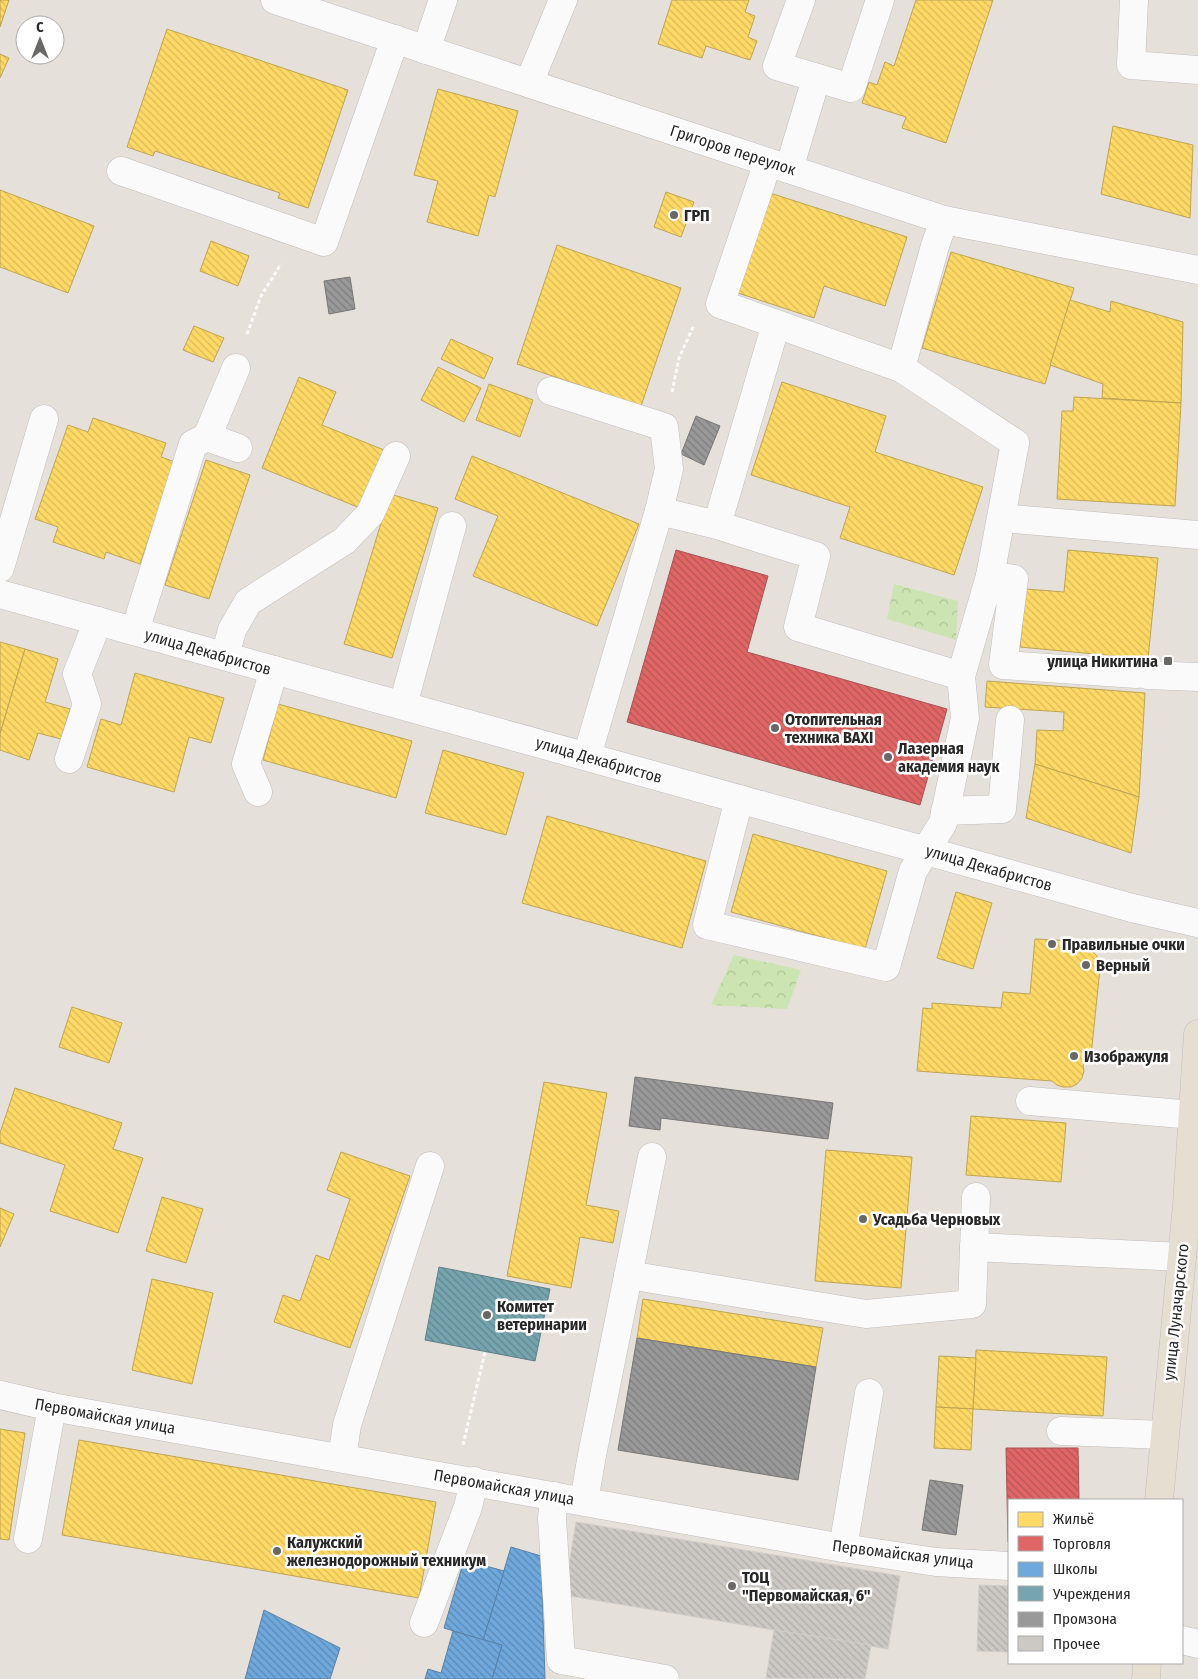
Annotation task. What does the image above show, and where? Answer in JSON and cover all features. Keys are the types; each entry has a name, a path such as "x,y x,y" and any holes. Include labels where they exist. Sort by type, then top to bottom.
{"main road":[{"name":"улица Луначарского","path":"1159,1499 1182,1257 1198,1034"},
{"path":"1146,1679 1147,1664"}],"street":[{"name":"Григоров переулок","path":"275,0 944,220 1198,270"},
{"path":"426,50 443,0"},
{"path":"529,83 563,0"},
{"path":"801,0 777,66 851,88 880,0"},
{"path":"1134,0 1131,64 1198,70"},
{"path":"121,171 324,242 395,39"},
{"path":"739,798 707,925 886,967 913,871 943,823 965,718 961,676 990,576 1015,444 901,368 720,304 816,79"},
{"path":"901,368 944,220"},
{"path":"717,525 776,324"},
{"path":"135,631 193,444 207,437 236,368"},
{"path":"551,391 664,427 669,469 659,511 587,756"},
{"path":"0,568 44,419"},
{"path":"207,437 238,448"},
{"path":"224,656 232,630 248,602 344,541 370,514 396,456"},
{"path":"659,511 717,525 816,556 798,627 961,676"},
{"path":"1002,518 1198,535"},
{"path":"403,705 452,526"},
{"path":"990,576 1014,580 1003,665 1198,677"},
{"name":"улица Декабристов","path":"0,594 1132,908 1198,923"},
{"path":"69,759 87,704 77,674 98,621"},
{"path":"258,792 246,764 274,670"},
{"path":"945,811 1002,809 1010,720"},
{"path":"1030,1101 1193,1115"},
{"path":"584,1501 652,1157"},
{"path":"342,1458 347,1425 430,1166"},
{"path":"628,1275 866,1314 972,1304 976,1197"},
{"path":"974,1247 1182,1257"},
{"path":"843,1548 869,1393"},
{"name":"Первомайская улица","path":"0,1395 52,1407 843,1548 936,1562 1008,1566"},
{"path":"28,1539 52,1407"},
{"path":"1061,1430 1164,1435"},
{"path":"424,1623 468,1507 474,1481"},
{"path":"554,1496 552,1518 561,1660 664,1679"},
{"path":"1183,1640 1198,1644"}],"path":[{"path":"236,368 261,296 278,266 310,237"},
{"path":"664,427 679,358 694,324 720,304"},
{"path":"463,1448 485,1352"}],"green space":[{"path":"894,584 958,601 956,640 887,619"},
{"path":"734,955 801,970 787,1009 711,1005"}],"building: Жильё":[{"path":"0,0 9,0 0,27"},
{"path":"672,0 749,0 745,12 755,16 748,37 757,41 750,60 706,46 702,58 658,44"},
{"path":"916,0 993,0 946,143 902,128 906,117 862,103 869,82 877,85 885,62 894,66"},
{"path":"167,29 348,90 308,208 278,198 280,193 155,151 153,156 127,147"},
{"path":"0,54 9,58 0,78"},
{"path":"438,89 518,111 495,197 489,195 478,236 427,222 438,181 414,175"},
{"path":"1113,126 1193,145 1190,218 1101,194"},
{"path":"0,190 94,226 68,293 0,267"},
{"name":"ГРП","path":"666,192 694,202 681,237 654,227"},
{"path":"770,193 907,237 885,306 824,286 814,318 738,293"},
{"path":"211,241 249,256 238,286 200,271"},
{"path":"557,245 681,288 641,406 517,364"},
{"path":"951,252 1074,288 1045,384 922,348"},
{"path":"1070,300 1110,312 1111,301 1183,322 1181,403 1102,398 1103,384 1050,365"},
{"path":"194,326 224,338 213,362 183,350"},
{"path":"451,339 493,358 484,379 441,359"},
{"path":"438,367 481,388 464,422 421,400"},
{"path":"299,377 336,392 322,425 384,450 360,508 262,468"},
{"path":"782,382 886,416 875,452 983,487 954,575 840,538 850,507 751,475"},
{"path":"489,384 533,400 520,437 476,420"},
{"path":"1074,397 1181,403 1175,506 1057,499 1062,411 1073,411"},
{"path":"93,418 166,443 161,457 175,462 140,564 106,552 104,559 53,542 58,527 35,519 68,425 88,432"},
{"path":"472,456 639,524 597,626 473,576 498,516 455,499"},
{"path":"206,460 250,475 209,599 165,585"},
{"path":"390,494 438,508 392,658 344,644"},
{"path":"1068,550 1158,558 1148,659 1020,647 1026,589 1064,592"},
{"path":"0,642 25,649 0,734"},
{"path":"25,649 58,659 45,702 70,709 61,739 38,733 29,760 0,750 0,734"},
{"path":"135,673 224,698 211,743 189,737 174,792 87,767 101,719 121,725"},
{"path":"987,681 1145,693 1139,797 1035,764 1037,730 1063,731 1064,712 985,707"},
{"path":"278,704 412,741 396,798 263,760"},
{"path":"443,750 524,773 506,835 425,813"},
{"path":"1035,764 1139,797 1131,853 1026,818"},
{"path":"547,816 706,861 682,948 522,903"},
{"path":"753,834 887,871 865,949 731,912"},
{"path":"956,892 992,903 973,969 937,958"},
{"path":"1035,939 1077,941 1087,946 1097,956 1100,968 1091,1056 1083,1065 1082,1078 1077,1084 1071,1087 1063,1087 1052,1081 917,1071 923,1008 932,1009 932,1003 1001,1008 1003,992 1030,994"},
{"path":"72,1007 122,1023 109,1063 59,1047"},
{"path":"544,1082 607,1093 586,1205 619,1211 613,1243 580,1237 571,1288 507,1276"},
{"path":"15,1088 122,1123 113,1149 143,1158 118,1233 50,1211 65,1165 0,1143 0,1133"},
{"path":"971,1116 1066,1123 1061,1182 966,1175"},
{"name":"Усадьба Черновых","path":"826,1150 912,1157 901,1288 815,1281"},
{"path":"341,1152 410,1176 350,1348 274,1322 283,1295 300,1301 316,1255 329,1260 350,1199 327,1190"},
{"path":"162,1197 203,1209 186,1263 146,1251"},
{"path":"0,1208 14,1214 0,1247"},
{"path":"152,1279 213,1293 192,1384 132,1370"},
{"path":"643,1299 823,1328 816,1367 637,1338"},
{"path":"976,1350 1107,1357 1103,1416 973,1409"},
{"path":"939,1356 976,1358 973,1409 936,1407"},
{"path":"936,1407 973,1409 971,1450 934,1448"},
{"path":"0,1429 25,1433 9,1540 0,1539"},
{"path":"79,1440 436,1502 419,1598 62,1535"}],"building: Торговля":[{"path":"676,550 768,576 747,652 947,709 920,805 627,722"},
{"path":"1006,1448 1078,1448 1079,1499 1008,1499 1008,1542"}],"building: Школы":[{"path":"511,1547 541,1556 545,1679 492,1679 502,1645 483,1640"},
{"path":"464,1560 504,1571 483,1640 444,1628"},
{"path":"264,1610 340,1648 330,1679 245,1679"},
{"path":"453,1631 502,1645 492,1679 425,1679 428,1669 441,1673"}],"building: Учреждения":[{"name":"Комитет ветеринарии","path":"439,1267 550,1289 535,1361 425,1340"}],"building: Промзона":[{"path":"350,277 355,309 329,314 324,281"},
{"path":"696,416 720,426 704,465 681,454"},
{"path":"635,1077 833,1103 828,1139 661,1118 660,1130 629,1126"},
{"path":"637,1338 816,1367 798,1480 618,1450"},
{"path":"930,1480 963,1485 956,1535 922,1530"}],"building: Прочее":[{"name":"ТОЦ \"Первомайская, 6\"","path":"576,1522 900,1576 888,1649 564,1595"},
{"path":"979,1585 1008,1586 1008,1652 977,1651"},
{"path":"774,1630 871,1645 865,1679 766,1678"}],"place":[{"name":"ГРП","path":"674,215"},
{"name":"улица Никитина","path":"1168,661"},
{"name":"Отопительная техника BAXI","path":"775,728"},
{"name":"Лазерная академия наук","path":"888,757"},
{"name":"Правильные очки","path":"1052,944"},
{"name":"Верный","path":"1086,965"},
{"name":"Изображуля","path":"1074,1056"},
{"name":"Усадьба Черновых","path":"863,1219"},
{"name":"Комитет ветеринарии","path":"487,1315"},
{"name":"Калужский железнодорожный техникум","path":"277,1551"},
{"name":"ТОЦ \"Первомайская, 6\"","path":"732,1586"}]}
